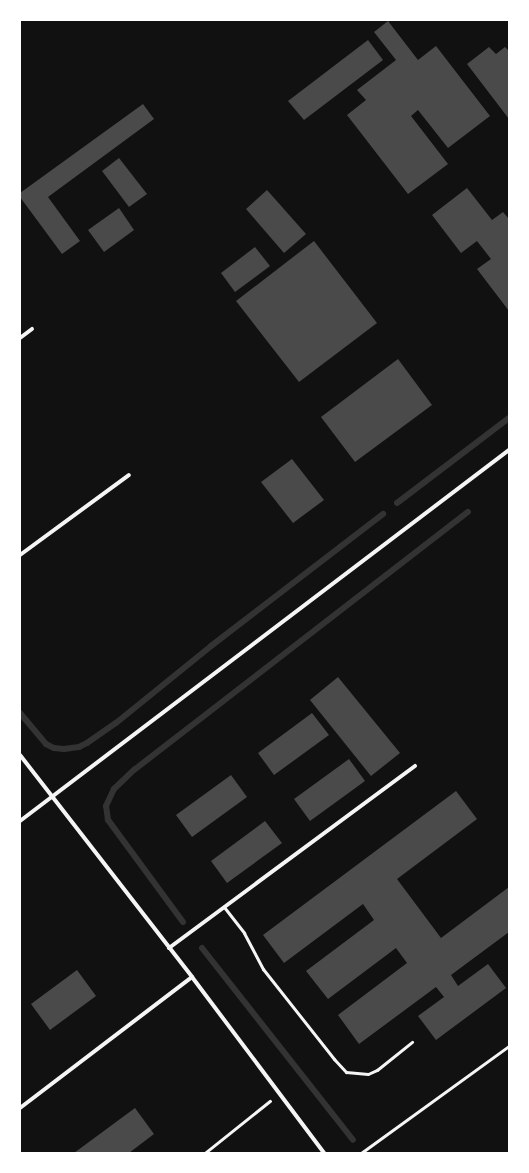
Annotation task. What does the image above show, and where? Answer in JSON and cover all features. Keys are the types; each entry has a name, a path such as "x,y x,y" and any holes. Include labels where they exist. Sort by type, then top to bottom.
{"street":[{"path":"20,338 32,329"},
{"path":"20,821 453,494 509,450"},
{"path":"20,556 129,475"},
{"path":"20,755 192,977 324,1153"},
{"path":"169,948 416,766"},
{"path":"20,1108 192,977"}],"lane":[{"path":"224,907 244,933 263,969 346,1072 368,1074 377,1070 412,1042"},
{"path":"361,1153 509,1046"}],"path":[{"path":"205,1153 278,1093"}],"building":[{"path":"388,21 418,60 436,46 490,116 448,148 418,110 411,116 448,164 408,194 347,115 366,100 357,90 396,60 374,32"},
{"path":"368,40 383,60 304,120 288,101"},
{"path":"489,47 496,54 505,47 509,51 509,119 467,64"},
{"path":"143,104 154,119 48,197 80,241 62,254 20,197 20,193"},
{"path":"119,158 147,194 129,207 102,171"},
{"path":"467,188 492,220 503,212 509,219 509,311 477,269 491,259 477,241 461,253 432,215"},
{"path":"267,190 306,234 284,253 246,209"},
{"path":"119,208 134,230 104,252 88,230"},
{"path":"314,241 377,323 299,382 236,301"},
{"path":"255,247 270,266 235,292 221,273"},
{"path":"398,359 432,405 355,462 321,417"},
{"path":"292,459 324,500 293,523 261,482"},
{"path":"338,677 400,753 371,776 310,700"},
{"path":"312,713 329,735 274,775 258,753"},
{"path":"349,759 365,781 310,821 294,799"},
{"path":"231,775 247,797 192,837 176,815"},
{"path":"456,791 477,819 397,879 441,938 509,887 509,932 451,975 458,986 488,964 506,988 436,1040 418,1016 444,997 436,987 359,1044 338,1015 407,963 396,948 328,999 306,971 374,920 363,904 284,963 263,935"},
{"path":"265,821 282,843 227,883 211,861"},
{"path":"77,970 96,996 50,1030 31,1004"},
{"path":"135,1108 154,1134 129,1153 74,1153"}],"waterway":[{"path":"397,503 509,418"},
{"path":"183,922 108,820 106,806 114,789 134,770 468,512"},
{"path":"20,713 46,744 54,748 64,749 79,747 87,743 116,723 211,646 383,514"},
{"path":"202,948 353,1140"}]}
